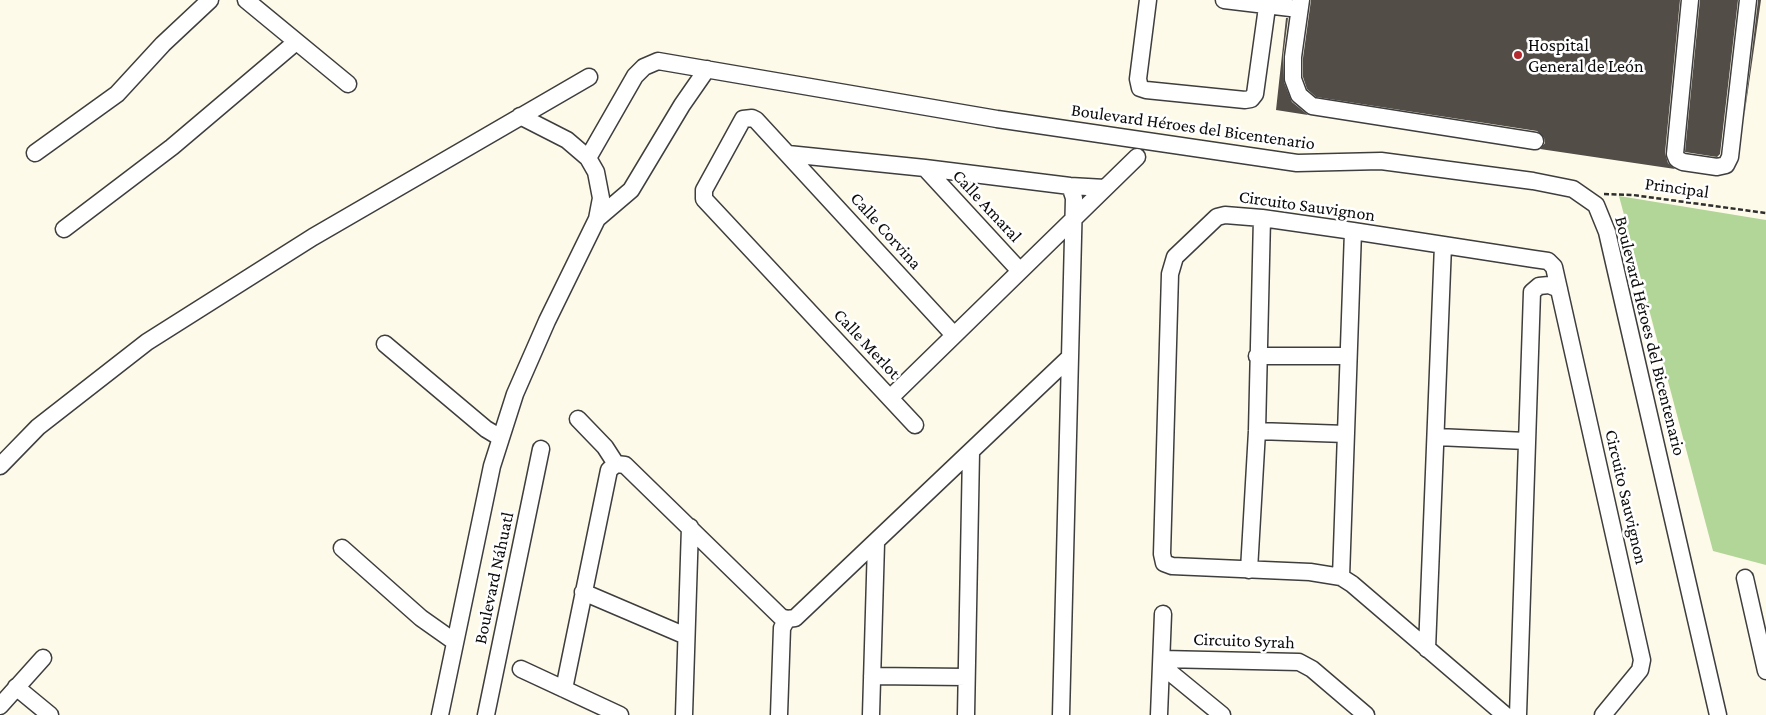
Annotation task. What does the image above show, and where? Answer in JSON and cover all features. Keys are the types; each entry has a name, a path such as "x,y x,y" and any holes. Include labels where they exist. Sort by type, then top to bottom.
{"street":[{"path":"35,153 117,94 163,44 210,0"},
{"path":"246,0 348,84"},
{"path":"1148,0 1138,79 1138,85 1142,90 1248,100 1255,94 1268,3"},
{"path":"1224,0 1300,4 1293,57 1293,79 1299,95 1312,106 1535,141"},
{"path":"1690,0 1675,154 1677,159 1683,162 1717,167 1726,165 1730,158 1748,0"},
{"path":"64,229 172,147 296,42"},
{"name":"Boulevard Héroes del Bicentenario","path":"588,158 635,76 644,67 658,61 1103,135 1297,163 1381,161 1553,184 1573,189 1596,205 1606,232 1718,715"},
{"path":"597,219 631,190 682,105 707,69"},
{"path":"0,466 38,427 147,342 313,237 589,77"},
{"path":"520,116 567,140 588,158 596,172 601,198 597,219"},
{"name":"Calle Corvina","path":"747,117 756,120 954,335"},
{"name":"Calle Merlot","path":"747,117 740,122 704,190 704,199 890,398 1137,157"},
{"path":"788,154 925,168 1070,186 1105,188"},
{"name":"Calle Amaral","path":"925,168 1020,271"},
{"path":"1061,715 1074,198 1070,186"},
{"name":"Circuito Sauvignon","path":"1341,576 1329,573 1172,566 1164,563 1162,559 1170,274 1175,257 1217,217 1225,215 1262,218 1353,231 1548,261 1554,267 1642,660 1640,670 1603,715"},
{"path":"1249,570 1257,432 1257,356 1262,218"},
{"name":"Boulevard Náhuatl","path":"440,715 492,466 526,366 597,219"},
{"path":"1353,231 1341,576 1505,715"},
{"name":"Calle Amaral","path":"1050,242 1064,249 1072,259"},
{"path":"1427,649 1437,437 1443,245"},
{"path":"1518,715 1532,292 1539,286 1548,285 1559,289"},
{"path":"385,344 486,429 501,438"},
{"path":"1257,356 1348,356"},
{"path":"564,689 609,470 616,464 625,465 768,606 787,619 799,617 1070,357"},
{"path":"1049,377 1064,385 1069,392"},
{"path":"890,398 915,425"},
{"path":"578,419 606,447 616,464"},
{"path":"1257,432 1346,434"},
{"path":"1437,437 1526,441"},
{"name":"Boulevard Náhuatl","path":"486,715 541,449"},
{"path":"966,715 971,452"},
{"path":"684,715 690,527"},
{"path":"871,715 876,543"},
{"path":"342,548 421,618 455,642"},
{"path":"1745,578 1766,671"},
{"path":"583,592 686,636"},
{"path":"1159,715 1163,614"},
{"path":"778,715 782,628 787,619"},
{"path":"0,706 42,658"},
{"path":"1161,662 1222,715"},
{"name":"Circuito Syrah","path":"1161,662 1299,662 1312,669 1366,715"},
{"path":"521,669 620,715"},
{"path":"872,676 966,677"},
{"path":"16,688 50,715"}],"path":[{"name":"Principal","path":"1584,195 1619,193 1766,213"}],"green space":[{"path":"1619,196 1766,220 1766,565 1713,551"}],"building":[{"name":"Hospital General de León","path":"1311,0 1680,0 1665,153 1668,163 1675,169 1540,149 1545,143 1544,138 1537,131 1316,97 1307,89 1303,77 1303,58"},
{"path":"1700,0 1738,0 1720,154 1717,157 1685,152"},
{"path":"1761,0 1744,118 1758,1"},
{"path":"1286,18 1288,18 1283,57 1284,82 1292,102 1308,115 1276,110"}],"place":[{"name":"Hospital General de León","path":"1518,55"}]}
